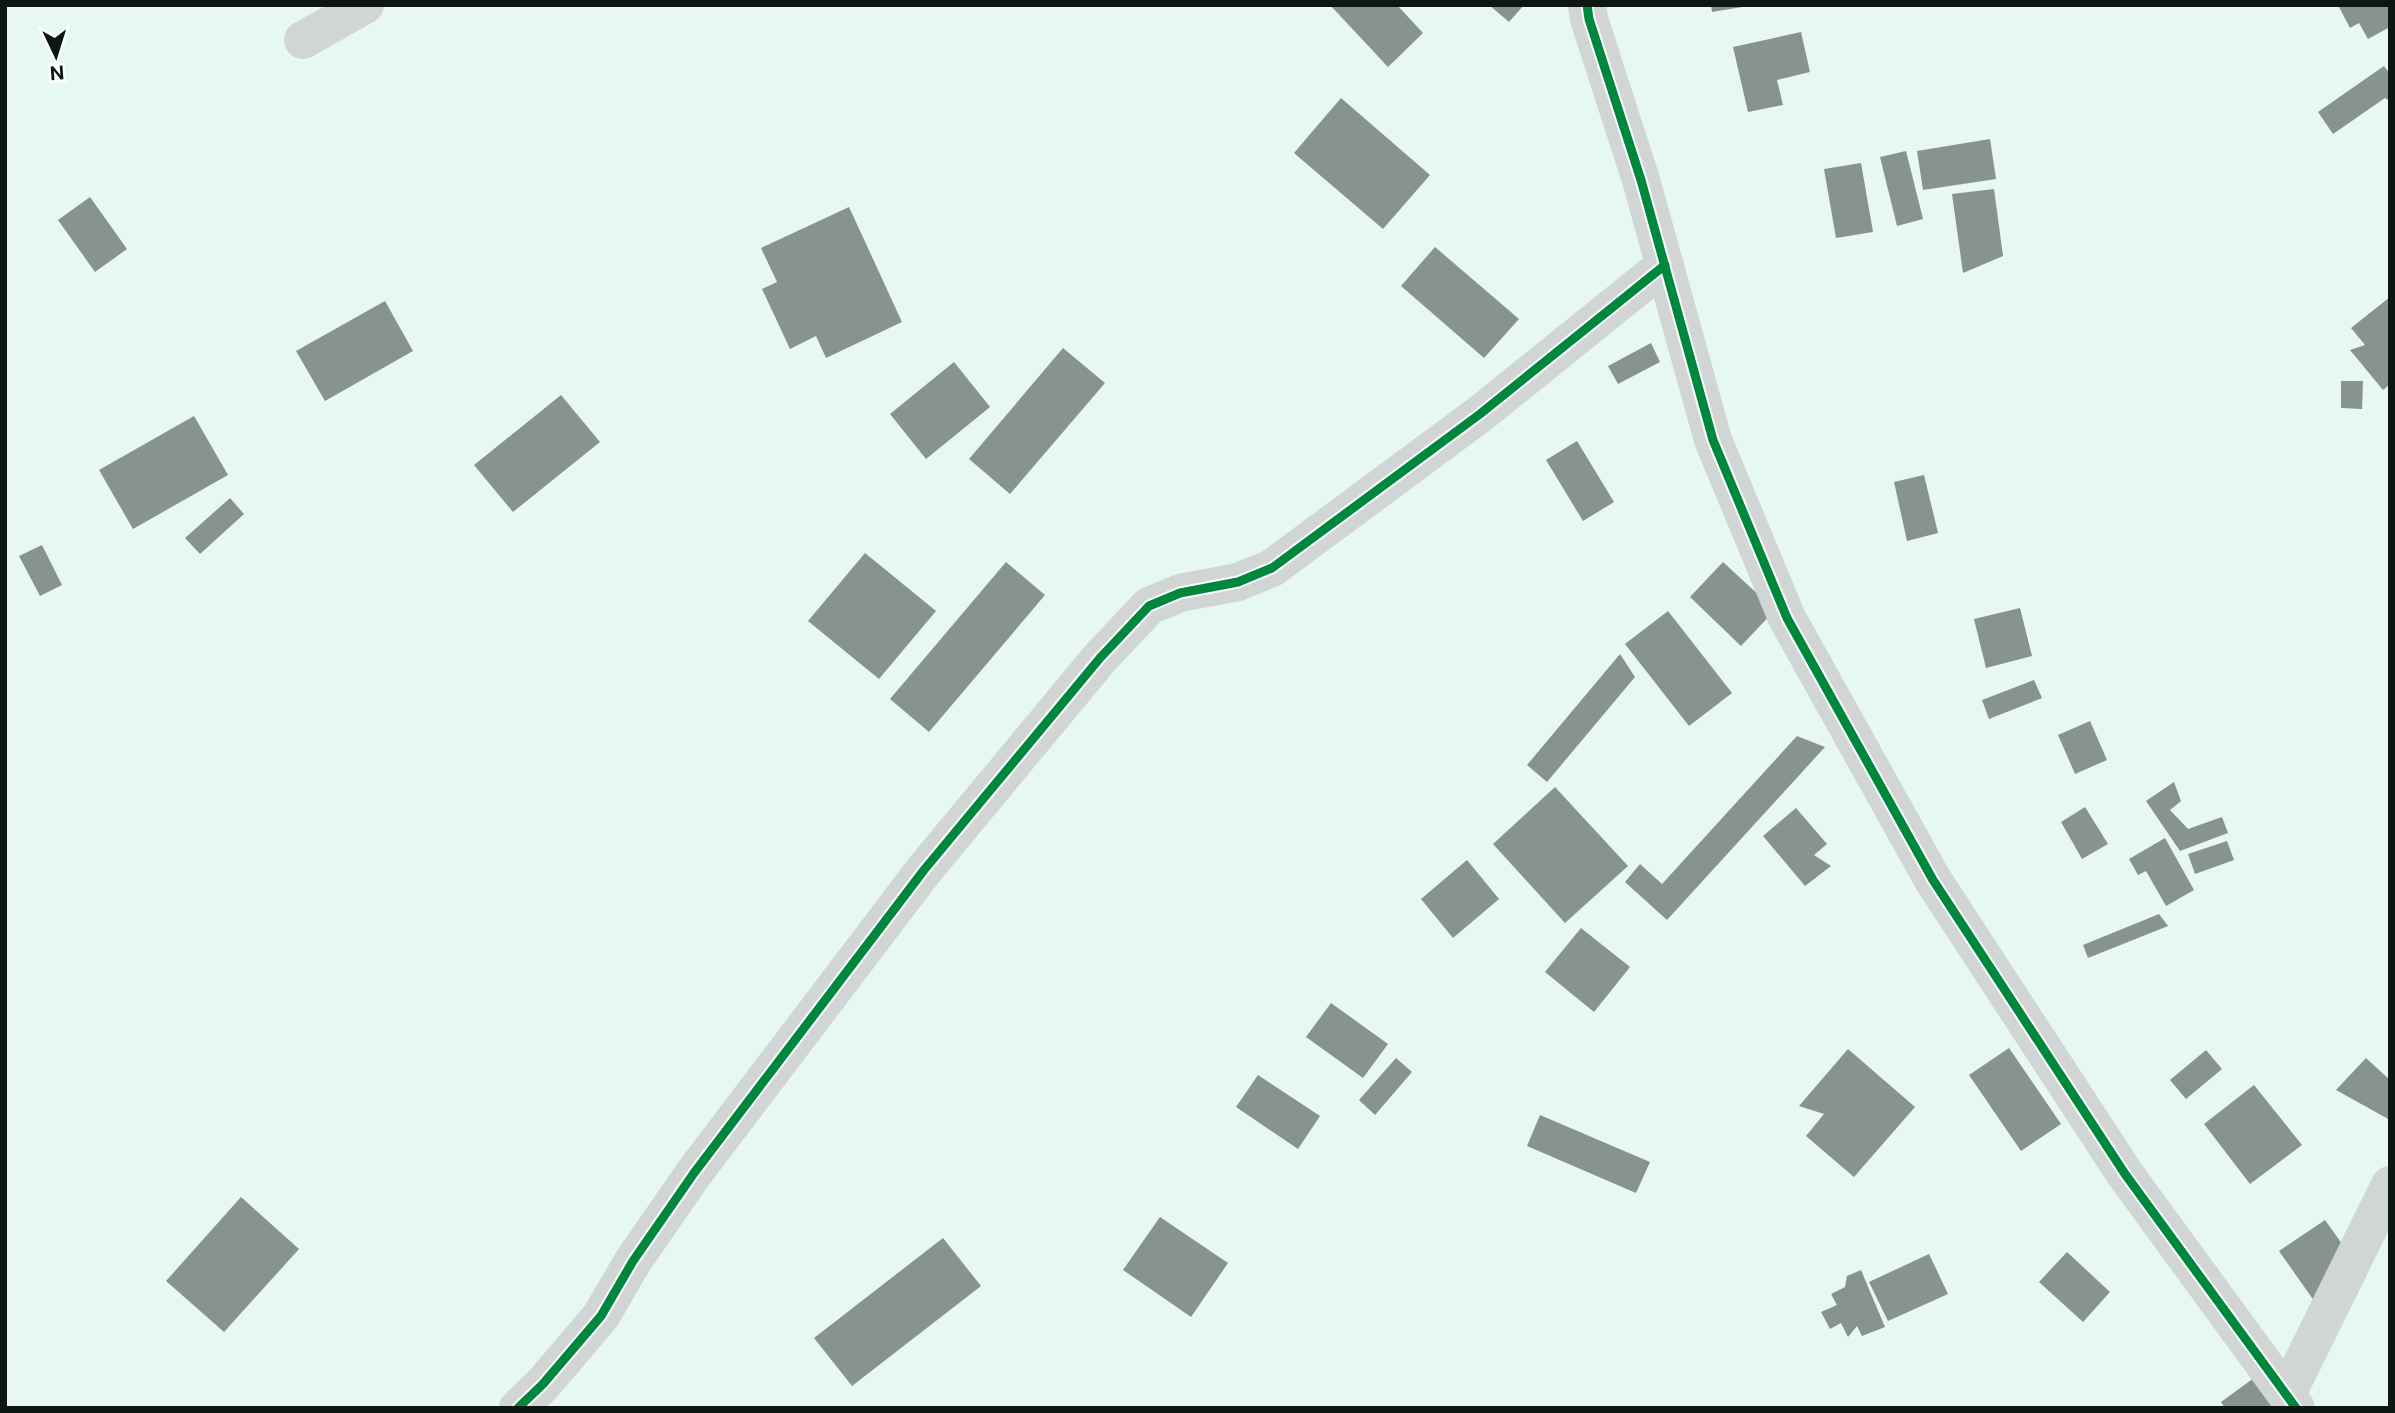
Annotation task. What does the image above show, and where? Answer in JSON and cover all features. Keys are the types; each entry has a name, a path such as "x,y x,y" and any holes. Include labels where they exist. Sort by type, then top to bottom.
{"street":[{"path":"303,40 365,5"},
{"path":"1587,5 1589,19 1641,180 1713,440 1787,618 1933,880 2125,1174 2291,1401 2390,1185"},
{"path":"518,1408 543,1384 601,1316 633,1261 694,1173 924,870 1100,658 1149,606 1180,593 1238,582 1272,568 1480,414 1665,265"}],"building":[{"path":"1330,5 1397,5 1423,33 1388,67"},
{"path":"1489,5 1524,5 1509,22"},
{"path":"1711,5 1742,5 1742,7 1712,12"},
{"path":"2338,5 2390,5 2390,27 2368,39 2359,23 2350,28"},
{"path":"1801,32 1810,72 1777,80 1783,105 1748,112 1733,47"},
{"path":"2384,66 2390,74 2390,101 2385,98 2333,134 2318,112"},
{"path":"1341,98 1430,175 1383,229 1294,153"},
{"path":"1990,139 1996,179 1923,190 1917,151"},
{"path":"1906,151 1923,219 1897,226 1880,157"},
{"path":"1861,163 1873,232 1836,238 1824,169"},
{"path":"1994,189 2003,256 1963,273 1952,194"},
{"path":"90,197 127,249 95,272 58,220"},
{"path":"849,207 902,322 826,358 816,336 790,349 762,289 777,282 761,248"},
{"path":"1435,247 1519,319 1484,358 1401,286"},
{"path":"2390,297 2390,384 2383,390 2350,350 2365,345 2351,328"},
{"path":"385,301 413,351 325,401 296,351"},
{"path":"1651,343 1660,362 1618,384 1608,366"},
{"path":"1063,348 1105,383 1010,494 969,459"},
{"path":"954,362 990,407 926,459 890,414"},
{"path":"2341,381 2363,381 2362,409 2341,408"},
{"path":"561,395 600,442 513,512 474,465"},
{"path":"194,416 228,475 133,529 99,470"},
{"path":"1577,441 1614,502 1583,521 1546,460"},
{"path":"1924,475 1938,533 1907,541 1894,482"},
{"path":"230,498 244,514 200,554 185,538"},
{"path":"42,545 62,585 40,596 19,556"},
{"path":"865,553 936,611 879,679 808,621"},
{"path":"1006,562 1045,595 929,732 890,699"},
{"path":"1723,562 1775,610 1741,646 1690,597"},
{"path":"2020,608 2032,656 1986,668 1974,619"},
{"path":"1668,611 1732,693 1689,726 1625,644"},
{"path":"1620,654 1635,677 1547,782 1527,765"},
{"path":"2034,680 2042,698 1989,719 1982,700"},
{"path":"2090,721 2107,760 2075,774 2058,735"},
{"path":"1797,736 1825,747 1667,920 1625,882 1640,864 1662,884"},
{"path":"2174,782 2181,801 2170,810 2188,829 2222,817 2228,833 2180,851 2146,801"},
{"path":"1555,787 1628,866 1565,923 1493,844"},
{"path":"2085,807 2108,844 2082,859 2061,822"},
{"path":"1796,808 1827,844 1814,855 1831,866 1805,886 1763,836"},
{"path":"2165,838 2194,890 2166,906 2146,871 2138,875 2129,859"},
{"path":"2227,841 2234,860 2195,874 2188,854"},
{"path":"1467,860 1499,899 1453,938 1421,899"},
{"path":"2159,914 2168,926 2088,958 2083,945"},
{"path":"1581,928 1630,967 1594,1012 1545,972"},
{"path":"1331,1003 1388,1044 1363,1078 1306,1037"},
{"path":"2009,1048 2061,1124 2021,1151 1969,1075"},
{"path":"1848,1049 1915,1107 1854,1177 1806,1136 1824,1114 1799,1106"},
{"path":"2206,1050 2222,1069 2186,1099 2170,1080"},
{"path":"1396,1058 1412,1072 1375,1115 1359,1100"},
{"path":"2366,1058 2390,1080 2390,1120 2336,1090"},
{"path":"1258,1075 1320,1116 1298,1149 1236,1107"},
{"path":"2254,1085 2302,1145 2250,1184 2204,1124"},
{"path":"1540,1115 1650,1162 1636,1193 1527,1146"},
{"path":"241,1197 299,1249 224,1332 166,1281"},
{"path":"1160,1217 1228,1263 1191,1317 1123,1270"},
{"path":"2325,1220 2362,1272 2317,1305 2279,1251"},
{"path":"943,1238 981,1286 852,1386 814,1338"},
{"path":"2067,1252 2110,1292 2083,1322 2039,1282"},
{"path":"1929,1254 1948,1294 1888,1321 1869,1282"},
{"path":"1861,1270 1885,1327 1862,1336 1857,1326 1848,1337 1841,1323 1830,1329 1821,1312 1837,1305 1831,1294 1845,1287 1847,1276"},
{"path":"2258,1375 2281,1408 2225,1408 2221,1402"}],"cycle path":[{"path":"1587,5 1589,19 1641,180 1713,440 1787,618 1933,880 2125,1174 2296,1408"},
{"path":"518,1408 543,1384 601,1316 633,1261 694,1173 924,870 1100,658 1149,606 1180,593 1238,582 1272,568 1480,414 1665,265"}]}
